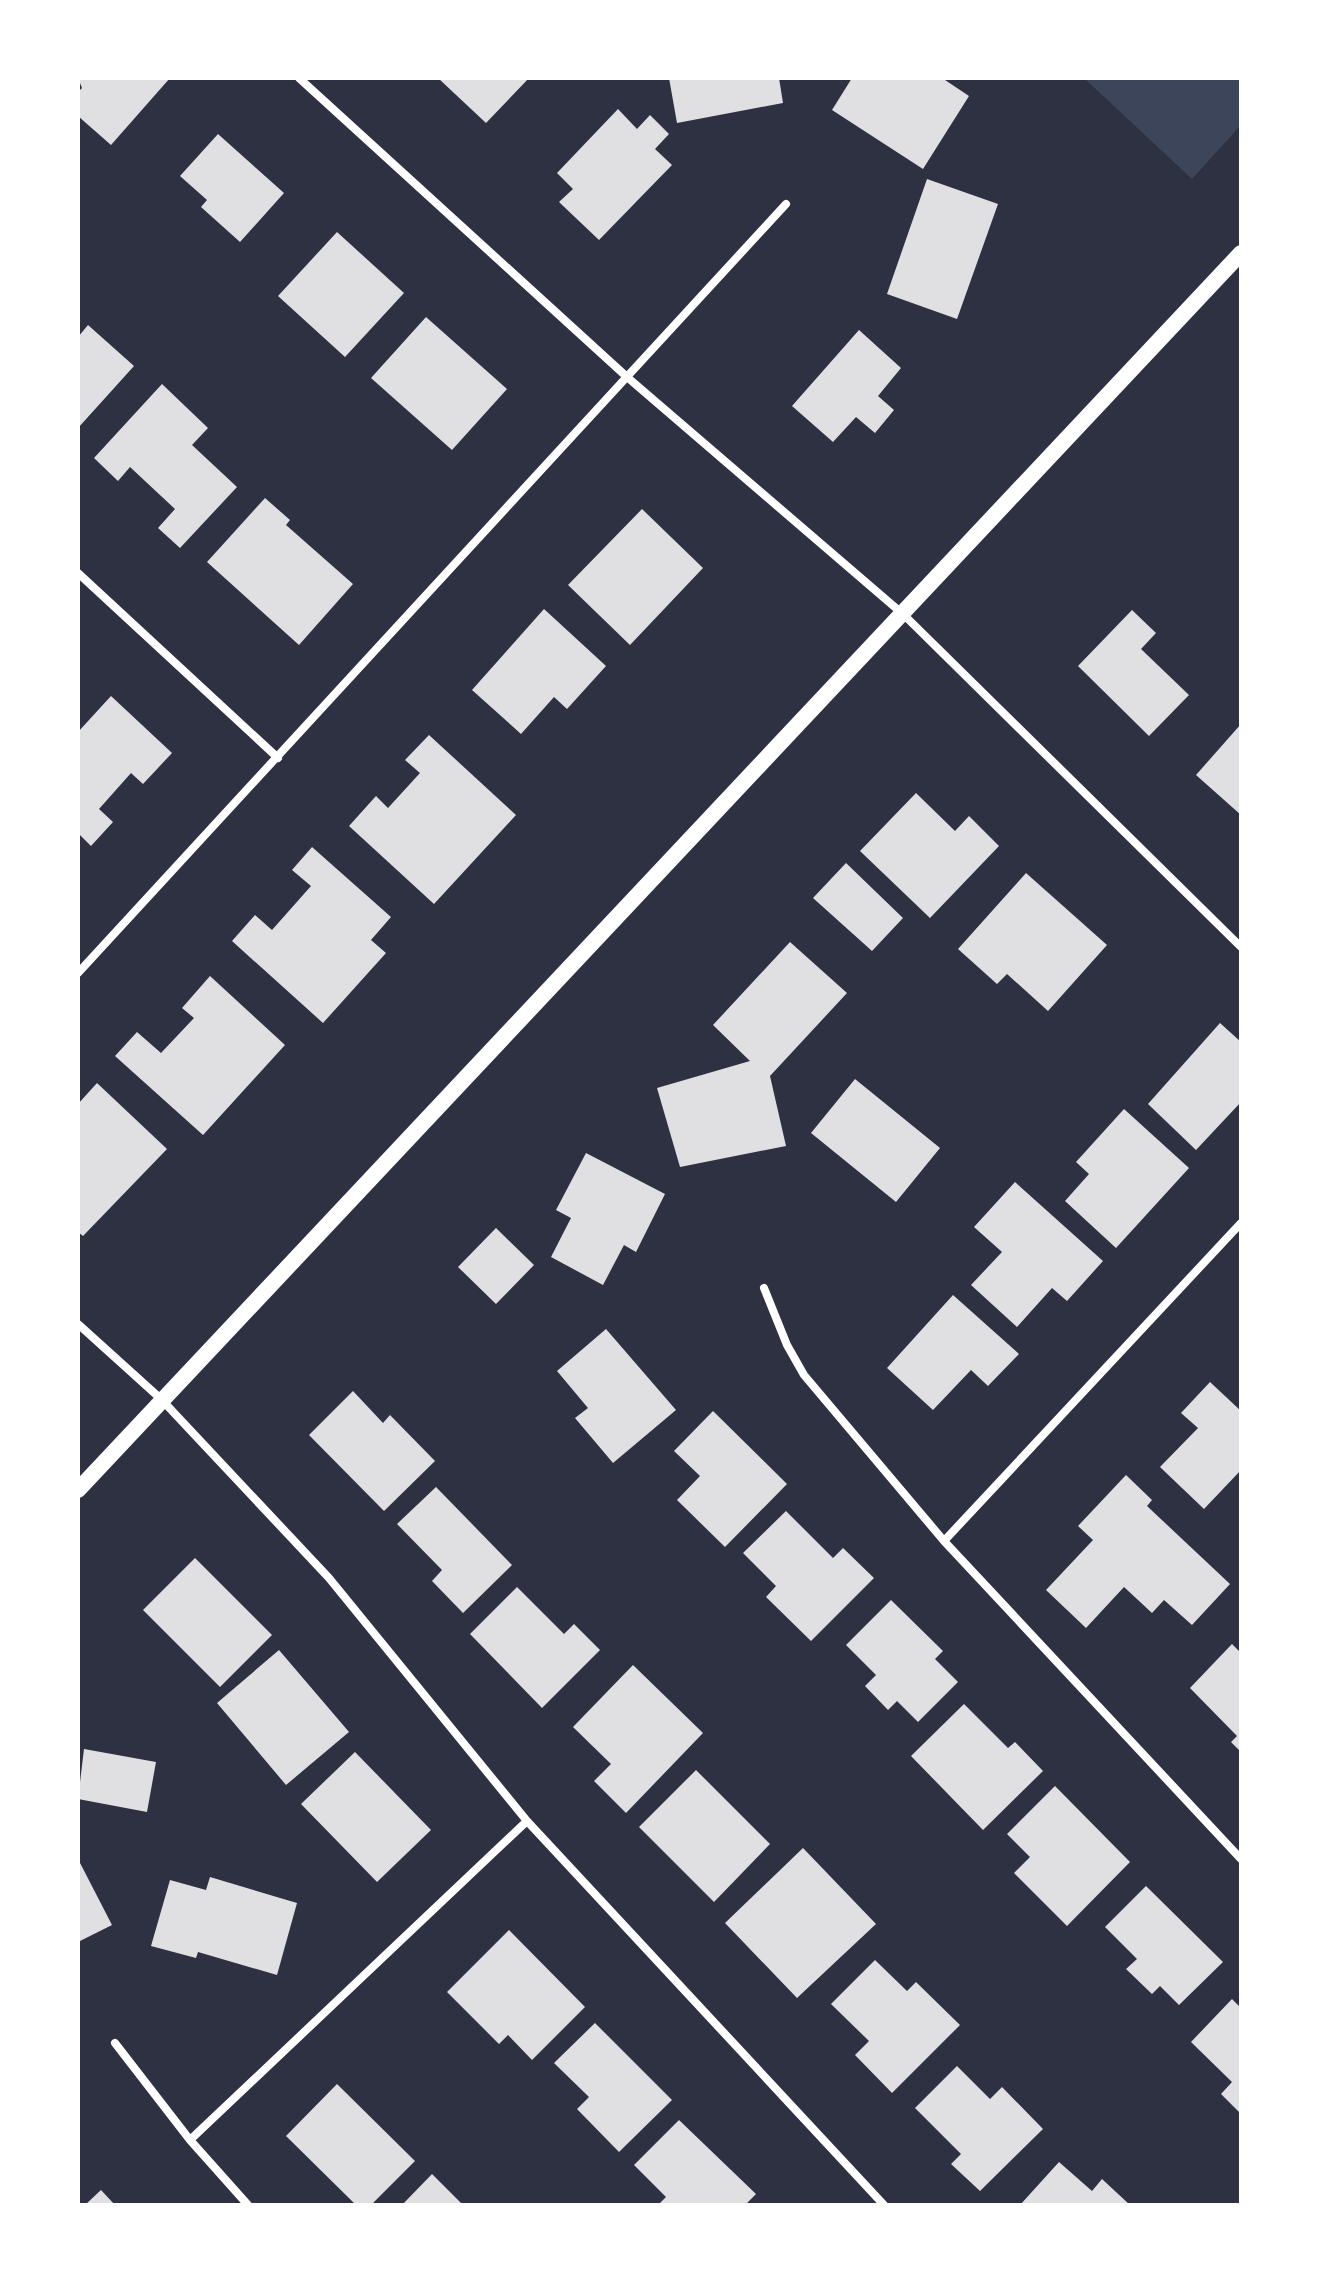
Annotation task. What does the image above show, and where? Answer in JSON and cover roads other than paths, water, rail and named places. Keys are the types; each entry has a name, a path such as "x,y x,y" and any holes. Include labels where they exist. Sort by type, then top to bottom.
{"main road":[{"path":"78,1490 904,615 1241,253"}],"street":[{"path":"299,78 627,377 904,615 1241,947"},
{"path":"78,973 786,204"},
{"path":"78,573 278,758"},
{"path":"944,1541 1241,1223"},
{"path":"764,1288 787,1345 804,1375 944,1541 1241,1859"},
{"path":"78,1324 161,1399 329,1578 527,1821 884,2205"},
{"path":"190,2140 527,1821"},
{"path":"115,2043 190,2140 248,2205"}]}
